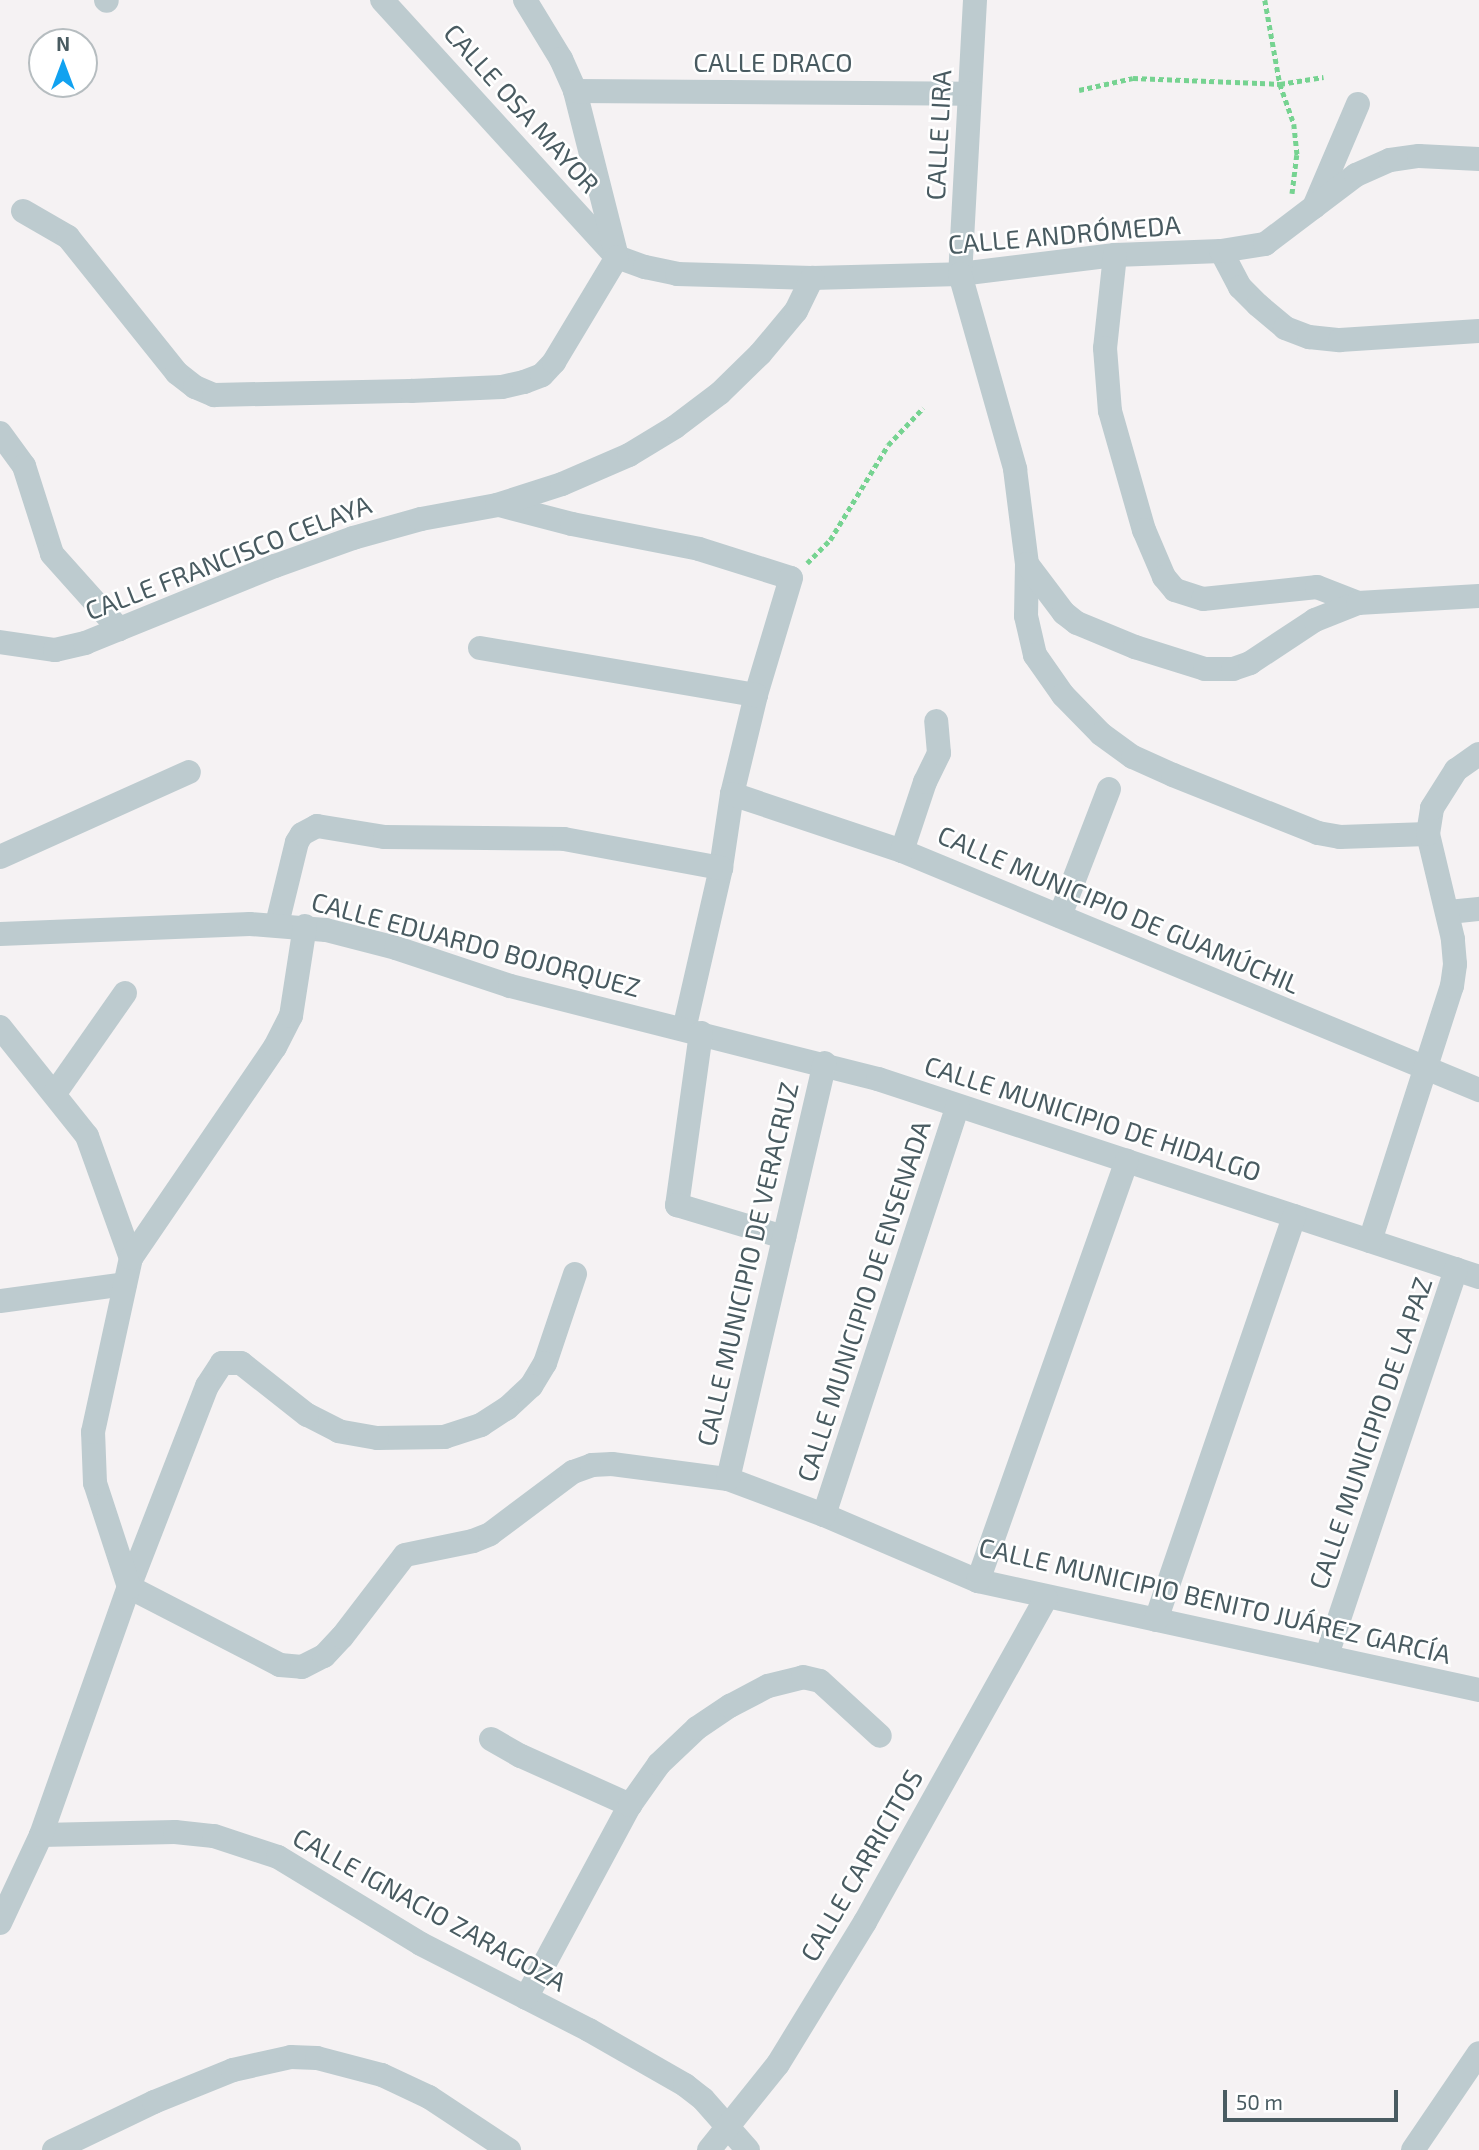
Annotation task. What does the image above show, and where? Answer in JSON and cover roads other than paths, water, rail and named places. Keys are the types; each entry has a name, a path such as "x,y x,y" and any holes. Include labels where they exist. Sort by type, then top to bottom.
{"street":[{"name":"CALLE OSA MAYOR","path":"382,0 617,257"},
{"path":"23,211 68,237 177,373 195,387 214,396 502,387 542,375 554,362 617,257 575,91 561,59 525,0"},
{"name":"CALLE LIRA","path":"975,0 960,274 1015,469 1027,564 1026,616 1035,655 1063,695 1101,734 1133,757 1318,833 1340,837 1428,834"},
{"name":"CALLE DRACO","path":"575,91 970,94"},
{"path":"1314,207 1358,104"},
{"name":"CALLE ANDRÓMEDA","path":"617,257 660,272 677,274 812,278 960,274 1115,255 1221,251 1265,244 1356,175 1391,160 1419,156 1479,159"},
{"path":"1221,251 1240,287 1258,305 1285,328 1309,337 1340,341 1479,331"},
{"path":"1115,255 1105,348 1110,411 1144,530 1164,577 1175,590 1203,599 1317,587 1358,603"},
{"name":"CALLE FRANCISCO CELAYA","path":"0,642 55,650 85,643 275,566 385,528 497,505 562,484 629,455 675,427 720,394 760,354 796,311 812,278"},
{"path":"0,433 24,466 52,555 119,629"},
{"path":"497,505 572,524 699,549 791,578 756,695 732,794 693,1031 677,1205 784,1237"},
{"path":"1027,564 1063,613 1077,623 1147,652 1205,669 1233,669 1250,663 1315,620 1358,603 1479,596"},
{"path":"480,648 756,695"},
{"path":"902,851 925,782 939,753 936,720"},
{"path":"1370,1241 1452,986 1455,964 1449,912 1428,834 1432,808 1440,790 1456,771 1479,754"},
{"path":"0,857 189,772"},
{"path":"1059,916 1109,789"},
{"name":"CALLE MUNICIPIO DE GUAMÚCHIL","path":"732,794 902,851 1479,1090"},
{"path":"277,924 297,842 310,828 326,825 385,837 552,837 721,868"},
{"path":"1449,912 1479,909"},
{"name":"CALLE EDUARDO BOJORQUEZ","path":"0,934 277,924 305,926 361,938 510,986 693,1031"},
{"path":"129,1587 103,1512 93,1454 99,1393 131,1258 275,1047 293,1006 305,926"},
{"path":"55,1093 125,993"},
{"path":"0,1027 87,1136 131,1258"},
{"name":"CALLE MUNICIPIO DE HIDALGO","path":"693,1031 825,1063 1468,1273"},
{"name":"CALLE MUNICIPIO DE VERACRUZ","path":"728,1479 825,1063"},
{"name":"CALLE MUNICIPIO DE ENSENADA","path":"824,1515 957,1106"},
{"path":"978,1581 1127,1161"},
{"path":"1156,1620 1294,1216"},
{"name":"CALLE MUNICIPIO DE LA PAZ","path":"1327,1655 1468,1273"},
{"path":"0,1923 41,1835 129,1587 207,1386 222,1363 235,1361 307,1415 340,1431 377,1438 445,1437 481,1425 507,1408 530,1386 545,1363 575,1274"},
{"path":"0,1301 125,1284"},
{"name":"CALLE MUNICIPIO BENITO JUÁREZ GARCÍA","path":"129,1587 280,1665 302,1667 324,1656 405,1555 473,1541 490,1534 573,1472 592,1465 612,1464 728,1479 824,1515 978,1581 1046,1598 1327,1655 1479,1690"},
{"name":"CALLE CARRICITOS","path":"709,2150 778,2064 865,1922 1046,1598"},
{"path":"526,1998 630,1805 659,1764 697,1728 730,1706 786,1679 803,1677 820,1681 880,1736"},
{"path":"491,1739 521,1756 630,1805"},
{"name":"CALLE IGNACIO ZARAGOZA","path":"41,1835 175,1832 215,1836 246,1844 278,1857 362,1910 589,2030 685,2085 703,2099 748,2150"},
{"path":"1413,2150 1479,2053"},
{"path":"54,2150 154,2102 233,2070 291,2057 317,2058 382,2075 429,2097 509,2150"}]}
